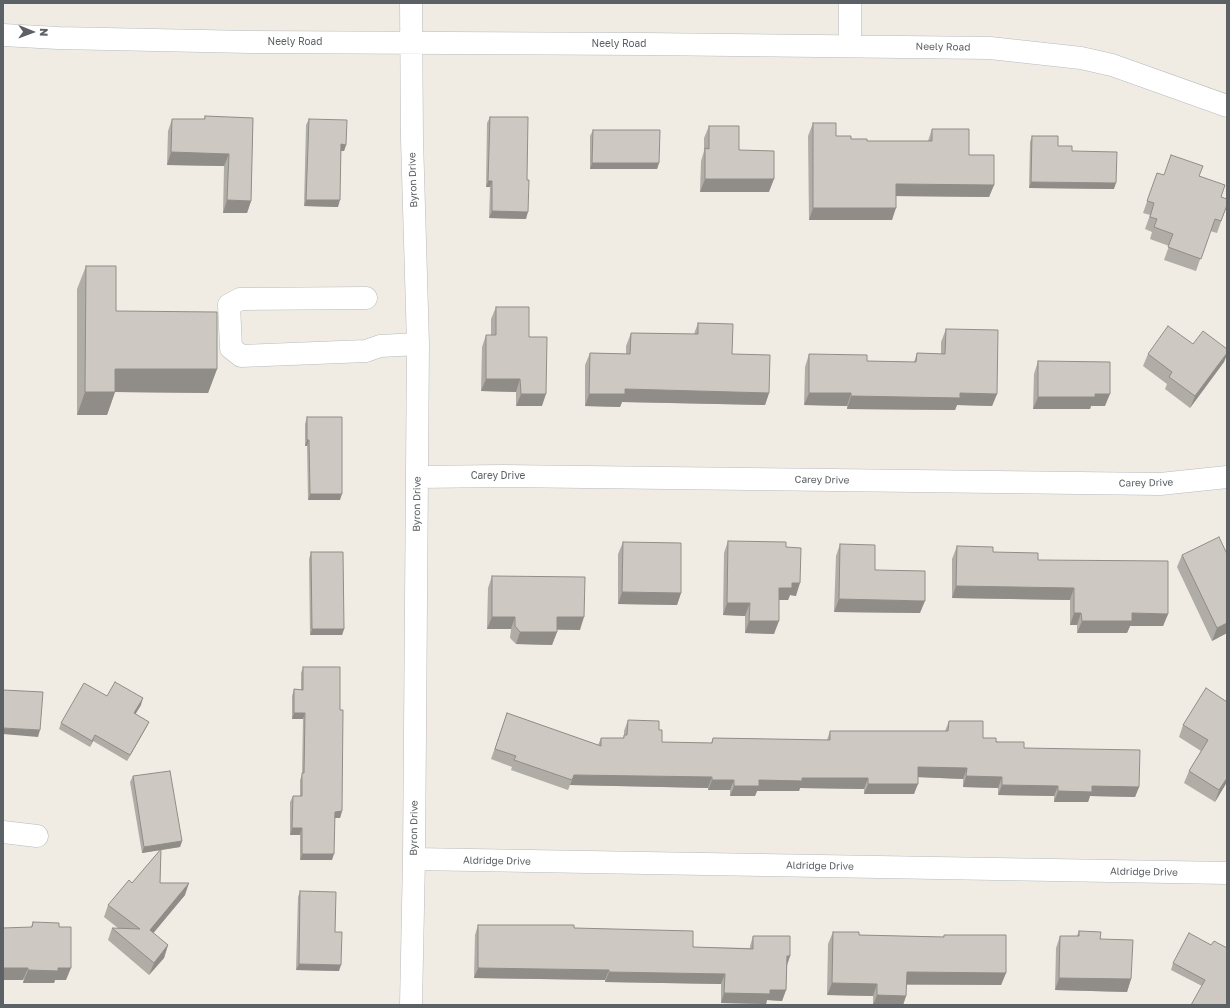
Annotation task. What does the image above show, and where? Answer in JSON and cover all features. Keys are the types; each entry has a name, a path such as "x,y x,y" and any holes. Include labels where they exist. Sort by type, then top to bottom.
{"street":[{"name":"Byron Drive","path":"411,3 412,139 418,344 414,859 411,1005"},
{"path":"850,3 850,46"},
{"name":"Neely Road","path":"3,35 58,38 250,42 411,42 990,48 1081,58 1112,65 1227,106"},
{"path":"366,298 240,298 229,305 231,348 241,356 366,351 380,346 418,344"},
{"name":"Carey Drive","path":"417,477 503,476 1160,484 1227,477"},
{"path":"3,832 37,836"},
{"name":"Aldridge Drive","path":"414,859 1227,873"}],"building":[{"path":"205,116 253,118 251,201 227,200 229,154 171,152 172,119 205,119"},
{"path":"490,117 528,117 528,212 492,211 492,181 488,181"},
{"path":"309,119 347,120 346,145 341,144 340,200 306,200"},
{"path":"813,123 836,123 836,136 851,136 851,139 867,139 867,141 932,141 932,129 969,129 969,155 994,155 994,185 896,184 896,208 813,208"},
{"path":"709,126 739,126 739,150 774,151 774,179 705,179 705,148 709,149"},
{"path":"593,130 660,130 659,163 592,163"},
{"path":"1032,136 1058,136 1058,146 1072,146 1072,151 1117,152 1116,183 1031,182"},
{"path":"1171,155 1203,166 1199,176 1225,185 1221,197 1227,199 1227,205 1221,221 1215,219 1201,259 1168,247 1173,234 1154,227 1157,219 1150,217 1154,203 1147,201 1157,173 1164,175"},
{"path":"86,266 116,266 116,311 217,312 217,369 115,369 115,392 85,392"},
{"path":"496,307 529,307 529,337 547,337 546,394 521,394 520,379 486,379 486,335 496,335"},
{"path":"698,323 733,324 732,354 770,355 769,393 625,389 625,394 589,394 590,353 630,354 631,333 698,334"},
{"path":"1168,326 1193,344 1203,331 1227,349 1227,353 1195,396 1169,377 1172,372 1148,354"},
{"path":"946,329 998,330 997,394 960,393 960,398 851,396 851,393 809,393 809,354 867,355 867,361 916,362 917,353 945,354"},
{"path":"1038,361 1110,362 1110,394 1095,394 1095,397 1038,397"},
{"path":"307,417 342,417 342,494 310,494"},
{"path":"1219,537 1227,554 1227,623 1217,628 1182,555"},
{"path":"728,541 786,542 786,547 801,548 800,583 792,583 792,588 779,588 779,621 749,621 750,603 727,603"},
{"path":"623,542 681,543 681,593 622,592"},
{"path":"840,544 875,545 875,570 925,571 925,601 839,599"},
{"path":"957,546 993,547 993,552 1038,553 1038,560 1168,561 1168,614 1132,613 1132,621 1082,621 1081,613 1074,613 1074,588 956,586"},
{"path":"311,552 343,552 344,629 312,629"},
{"path":"492,576 585,577 584,617 557,617 557,632 520,632 515,626 515,617 492,617"},
{"path":"303,667 340,667 340,710 343,710 342,811 335,812 334,854 302,854 302,828 292,828 293,796 302,796 302,773 304,773 305,713 294,713 294,689 303,690"},
{"path":"115,682 143,698 134,713 149,722 130,755 95,735 92,741 61,723 84,683 107,696"},
{"path":"1206,688 1227,702 1227,778 1219,790 1189,771 1208,740 1183,725"},
{"path":"3,690 43,692 40,730 3,728"},
{"path":"507,713 601,746 601,738 624,738 624,735 627,735 628,720 659,721 659,730 662,730 662,742 712,743 713,738 830,740 830,731 948,731 949,721 983,721 983,738 996,738 996,742 1024,742 1024,748 1140,750 1139,787 1092,786 1092,792 1058,791 1058,786 1002,785 1002,777 966,776 967,768 918,767 918,784 868,784 868,778 802,778 802,781 759,780 759,786 734,786 734,780 712,780 712,777 574,775 572,780 514,760 516,756 495,749"},
{"path":"170,771 182,841 144,847 133,776"},
{"path":"161,849 160,883 189,883 150,930 168,945 154,963 112,928 140,929 108,905 129,880 132,883"},
{"path":"300,891 336,892 335,932 342,932 341,965 299,964"},
{"path":"33,922 59,923 59,927 71,927 71,968 58,968 58,971 28,970 28,968 3,968 3,928 32,927"},
{"path":"478,925 574,925 574,928 693,931 693,947 753,949 753,936 790,936 790,956 787,956 786,990 770,990 770,994 724,993 725,974 478,968"},
{"path":"1079,931 1101,932 1100,939 1133,940 1131,979 1059,978 1060,936 1079,936"},
{"path":"833,932 859,932 859,935 944,937 944,935 1006,935 1006,973 907,972 906,996 877,995 877,984 832,983"},
{"path":"1189,933 1211,945 1214,941 1227,948 1227,1005 1191,1005 1205,980 1173,963"}]}
